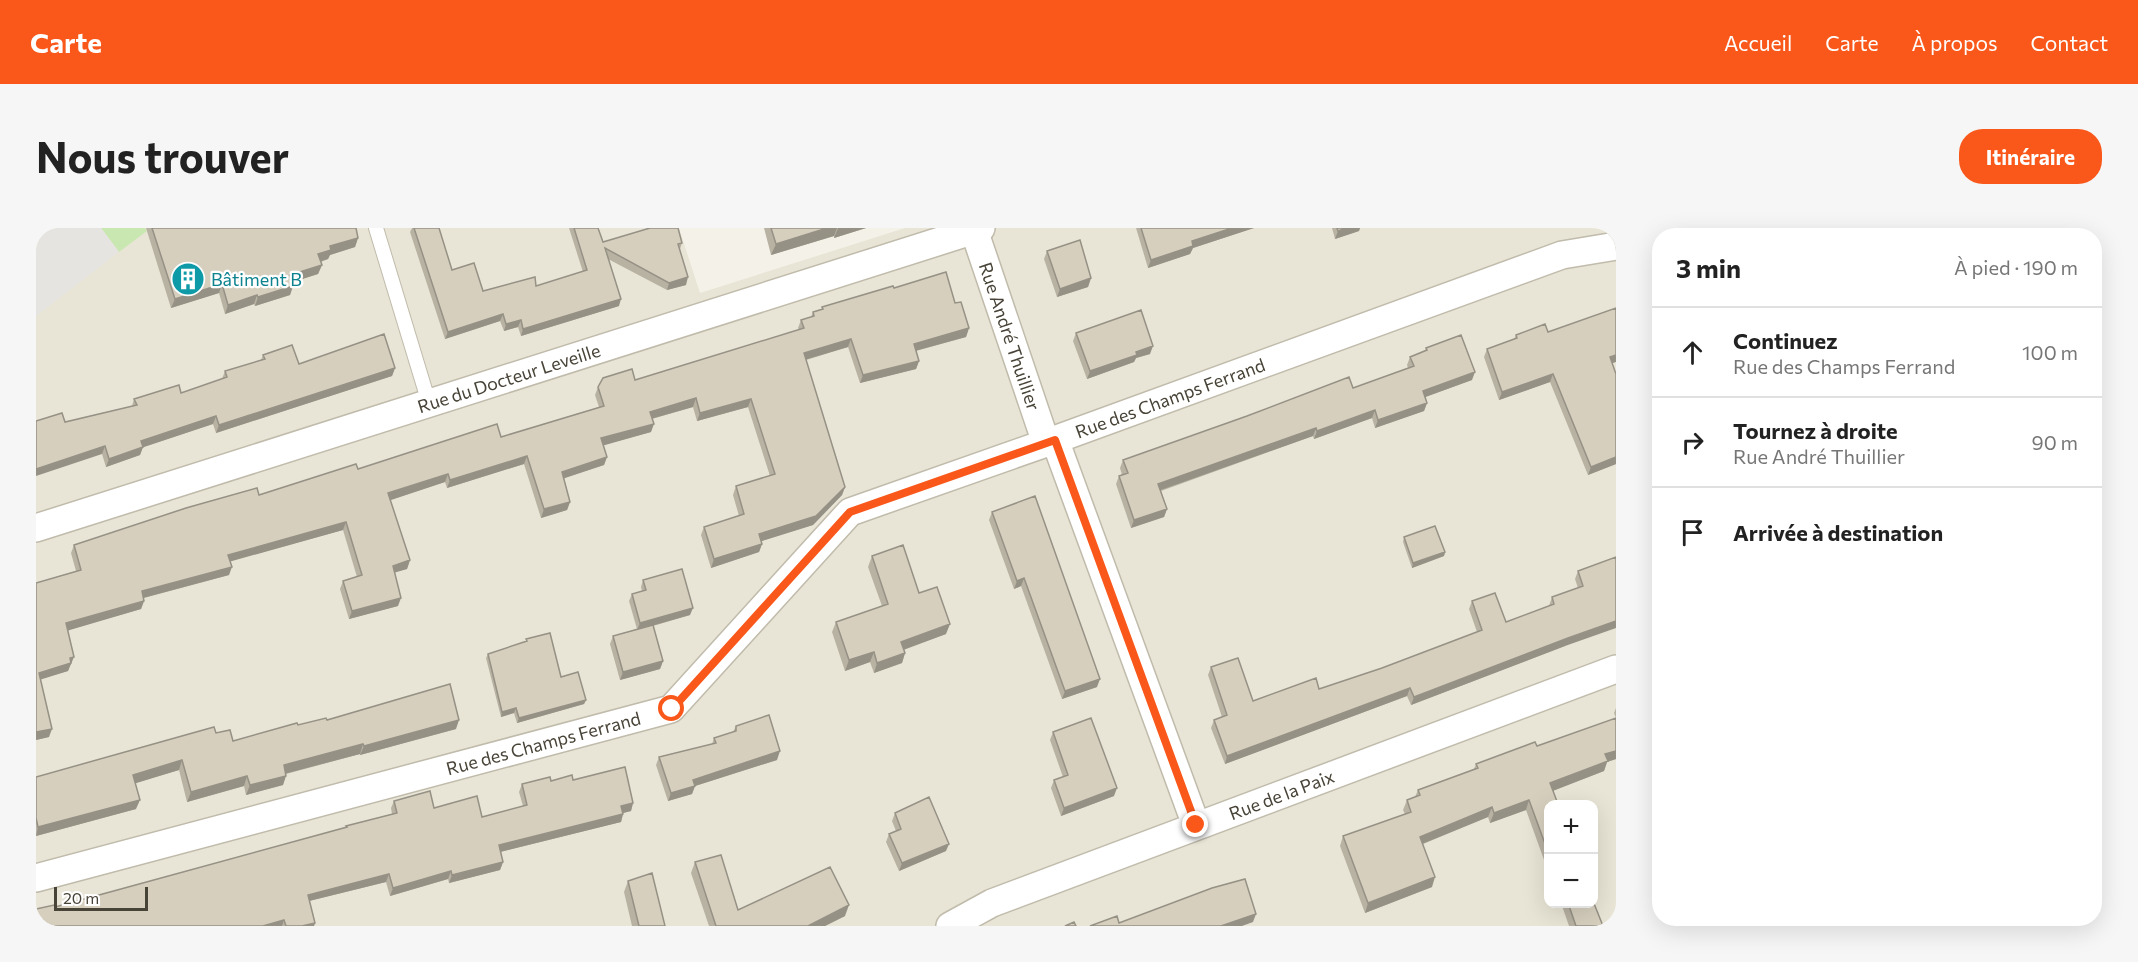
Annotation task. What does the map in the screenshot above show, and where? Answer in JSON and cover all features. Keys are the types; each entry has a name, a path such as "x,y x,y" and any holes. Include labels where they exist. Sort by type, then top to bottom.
{"street":[{"name":"Rue du Docteur Leveille","path":"36,528 977,229"},
{"name":"Rue André Thuillier","path":"977,229 1051,442 1196,825"},
{"name":"Rue des Champs Ferrand","path":"36,878 672,709 850,512 1051,442 1562,255 1616,246"},
{"name":"Rue de la Paix","path":"950,926 992,903 1616,669"}],"lane":[{"path":"376,228 429,403"}],"shaded area":[{"path":"36,228 679,228 700,293 905,228 1616,228 1616,926 36,926"},
{"path":"36,228 101,228 119,252 36,316"}],"green space":[{"path":"101,228 145,228 147,231 119,252"}],"building":[{"path":"152,228 356,228 358,238 330,246 331,250 318,254 322,265 290,275 293,286 228,305 222,284 175,299"},
{"path":"414,228 439,228 452,270 474,263 483,291 535,277 536,286 587,270 574,228 598,228 603,242 650,228 678,228 682,243 678,244 688,277 669,283 605,248 621,299 523,329 521,320 506,324 503,314 448,332"},
{"path":"771,228 827,228 776,244"},
{"path":"1141,228 1232,228 1192,241 1193,246 1151,260"},
{"path":"1080,240 1091,278 1060,289 1047,251"},
{"path":"946,272 955,303 961,302 969,328 914,344 919,361 863,375 851,339 804,353 845,487 816,516 759,534 762,544 714,559 704,527 744,514 736,486 775,474 751,399 700,413 696,398 650,412 654,424 601,438 607,457 562,472 570,502 544,509 527,456 450,480 448,474 388,493 410,560 393,566 401,598 352,611 343,581 362,575 346,522 228,555 232,567 142,591 144,601 66,623 74,657 70,658 71,663 39,673 52,729 36,732 36,583 81,570 74,545 186,508 257,488 259,495 356,464 358,469 497,424 501,437 604,406 598,387 603,378 632,369 635,380 804,328 801,320 814,316 813,312 823,309 822,307"},
{"path":"1616,308 1616,355 1610,357 1616,374 1616,457 1591,467 1553,374 1502,392 1487,349 1545,324 1548,332"},
{"path":"1141,310 1153,346 1136,352 1137,355 1090,371 1076,333"},
{"path":"384,334 395,368 219,425 216,416 141,441 143,447 109,459 105,446 36,469 36,421 62,413 65,422 137,405 134,399 179,385 181,393 227,377 225,371 265,359 263,355 292,345 299,364"},
{"path":"1461,335 1475,372 1423,391 1427,403 1378,420 1375,410 1317,431 1316,428 1158,484 1167,509 1134,520 1119,476 1128,473 1123,460 1349,377 1353,388 1414,366 1410,357 1427,350 1426,348"},
{"path":"1035,496 1100,679 1065,691 1024,578 1017,581 992,512"},
{"path":"1435,526 1445,552 1413,563 1404,537"},
{"path":"903,545 919,593 937,587 950,624 901,642 905,653 877,663 874,652 849,660 836,622 888,604 872,556"},
{"path":"1616,557 1616,621 1414,697 1410,688 1227,756 1214,720 1227,715 1211,667 1238,658 1253,701 1316,678 1319,689 1482,630 1472,601 1495,593 1506,622 1554,604 1552,597 1583,586 1578,571"},
{"path":"682,569 693,608 640,623 632,594 646,590 643,580"},
{"path":"653,625 663,661 623,672 613,636"},
{"path":"550,633 561,677 578,672 586,700 519,718 516,708 502,712 488,654 527,641 526,639"},
{"path":"450,684 459,720 284,765 286,776 250,785 247,776 191,792 182,760 133,775 140,800 38,827 36,777 214,727 216,733 230,730 233,741 297,723 298,725 326,718 327,720"},
{"path":"769,715 780,751 693,780 695,786 671,793 659,757 716,743 714,738 736,731 736,726"},
{"path":"1091,718 1117,788 1064,808 1054,780 1068,775 1053,732"},
{"path":"1616,718 1616,751 1605,754 1608,761 1550,783 1556,800 1544,800 1544,841 1529,800 1494,813 1492,807 1420,837 1435,877 1368,903 1343,836 1411,812 1407,800 1420,795 1418,790 1478,768 1476,764 1535,742 1537,746"},
{"path":"625,767 633,803 621,806 623,814 499,845 503,862 452,875 451,871 393,888 389,874 308,895 315,923 286,926 284,920 263,926 36,926 36,909 54,905 55,907 397,813 394,801 430,791 434,808 477,796 482,817 527,805 522,784 550,777 551,781 572,775 573,780"},
{"path":"929,797 949,844 902,863 889,834 901,829 895,813"},
{"path":"721,855 738,910 830,867 849,905 808,926 716,926 695,862"},
{"path":"652,873 665,926 639,926 628,881"},
{"path":"1245,879 1256,914 1221,926 1090,926 1117,916 1119,923 1212,888"},
{"path":"1570,908 1596,908 1603,926 1576,926"}],"place":[{"name":"Bâtiment B","path":"188,279"}],"route":[{"path":"672,709 850,512 1055,440 1196,825"}]}
